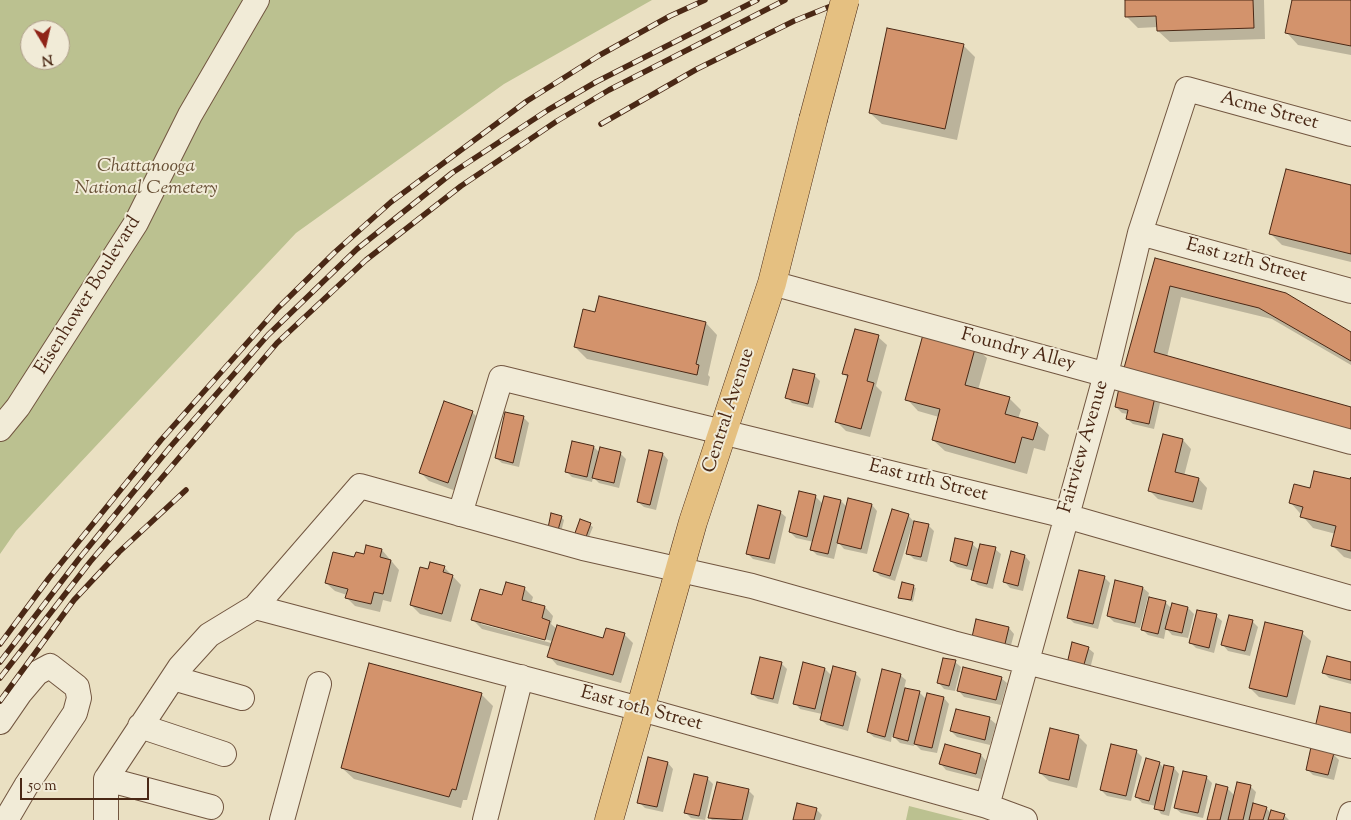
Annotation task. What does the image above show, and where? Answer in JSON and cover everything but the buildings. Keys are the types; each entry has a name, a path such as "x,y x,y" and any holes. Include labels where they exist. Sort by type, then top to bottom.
{"main road":[{"name":"Central Avenue","path":"609,820 639,708 693,522 772,283 845,0"}],"street":[{"name":"Eisenhower Boulevard","path":"0,429 9,406 136,223 190,115 257,0"},
{"name":"Acme Street","path":"1186,89 1351,134"},
{"name":"Fairview Avenue","path":"987,806 1106,374 1140,233 1186,89"},
{"name":"East 12th Street","path":"1140,233 1351,291"},
{"name":"Foundry Alley","path":"772,283 1351,442"},
{"name":"East 11th Street","path":"460,514 501,378 1066,516 1351,598"},
{"path":"109,819 106,779 173,678 209,636 255,607 360,486 583,548 752,586 953,643 1351,746"},
{"name":"East 10th Street","path":"255,607 639,708 987,806 1025,820"},
{"path":"0,722 37,673 50,666 70,679 77,688 79,698 75,713 26,786 6,820"},
{"path":"485,820 521,677"},
{"path":"173,678 242,698"},
{"path":"282,820 319,684"},
{"path":"140,726 224,754"},
{"path":"106,779 211,807"},
{"path":"1349,820 1351,814"}],"green space":[{"name":"Chattanooga National Cemetery","path":"0,0 652,0 504,84 296,233 16,531 0,554"},
{"path":"909,806 964,820 906,820"}],"railway":[{"path":"0,644 49,578 161,440 278,308 335,252 391,202 527,101 600,55 670,16 705,0"},
{"path":"0,662 78,560 171,446 268,335 357,249 452,173 548,110 596,82 757,0"},
{"path":"0,678 90,562 277,343 366,260 461,186 557,121 609,90 785,0"},
{"path":"601,124 697,69 794,21 846,0"},
{"path":"0,701 74,600 119,552 186,490"}]}
